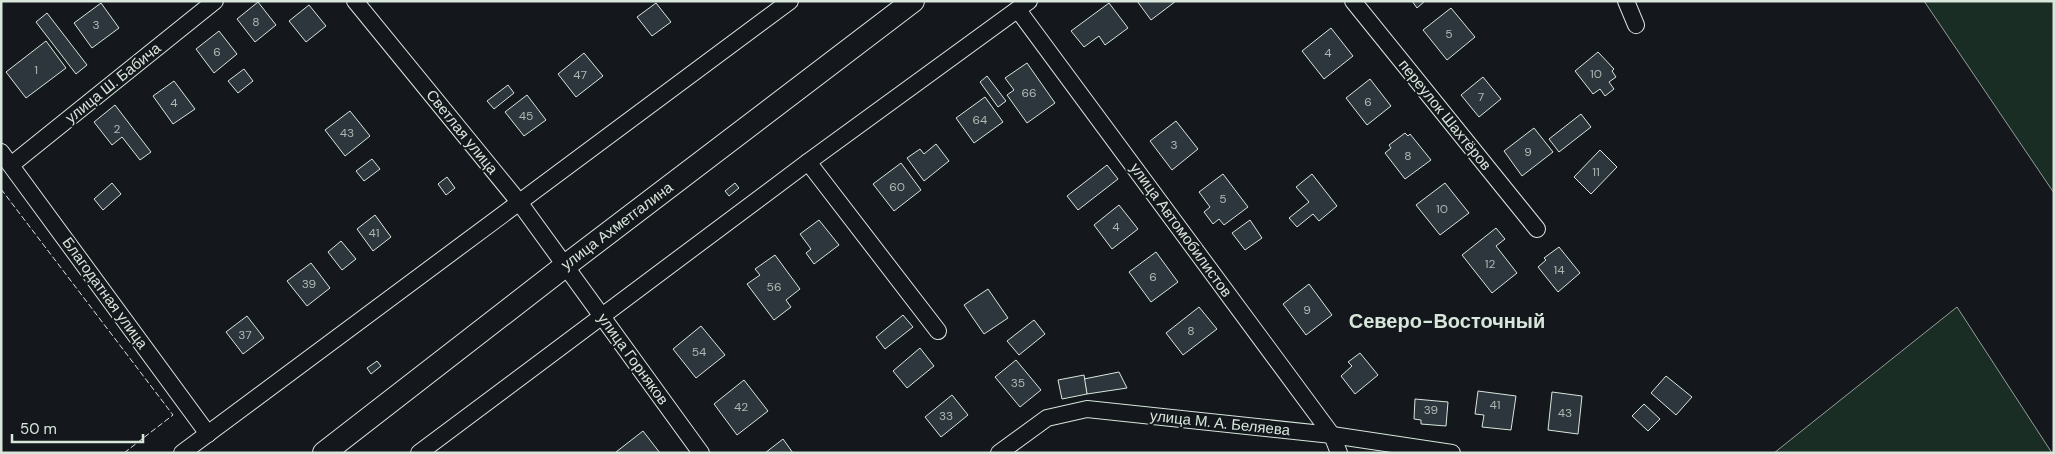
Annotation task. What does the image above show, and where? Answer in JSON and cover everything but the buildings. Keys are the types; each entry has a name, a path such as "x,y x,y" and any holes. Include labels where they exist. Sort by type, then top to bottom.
{"main road":[{"name":"улица Ахметгалина","path":"324,453 565,266 913,1"}],"street":[{"name":"улица Ш. Бабича","path":"11,166 215,1"},
{"name":"Светлая улица","path":"355,1 519,202 565,266"},
{"path":"182,453 790,1"},
{"name":"переулок Шахтёров","path":"1353,1 1537,229"},
{"path":"1626,1 1636,25"},
{"path":"419,453 808,162 1023,6"},
{"name":"улица Автомобилистов","path":"1023,6 1332,435 1339,453"},
{"name":"Благодатная улица","path":"1,152 208,434"},
{"path":"808,162 938,331"},
{"name":"улица Горняков","path":"565,266 701,453"},
{"name":"улица М. А. Беляева","path":"999,453 1047,418 1087,410 1332,435 1452,453"}],"green space":[{"path":"1924,1 2054,1 2054,193"},
{"path":"1957,307 2052,453 1774,453"}],"fence":[{"path":"1,189 173,415 124,453"}],"district":[{"name":"Северо-Восточный","path":"1447,321"}]}
